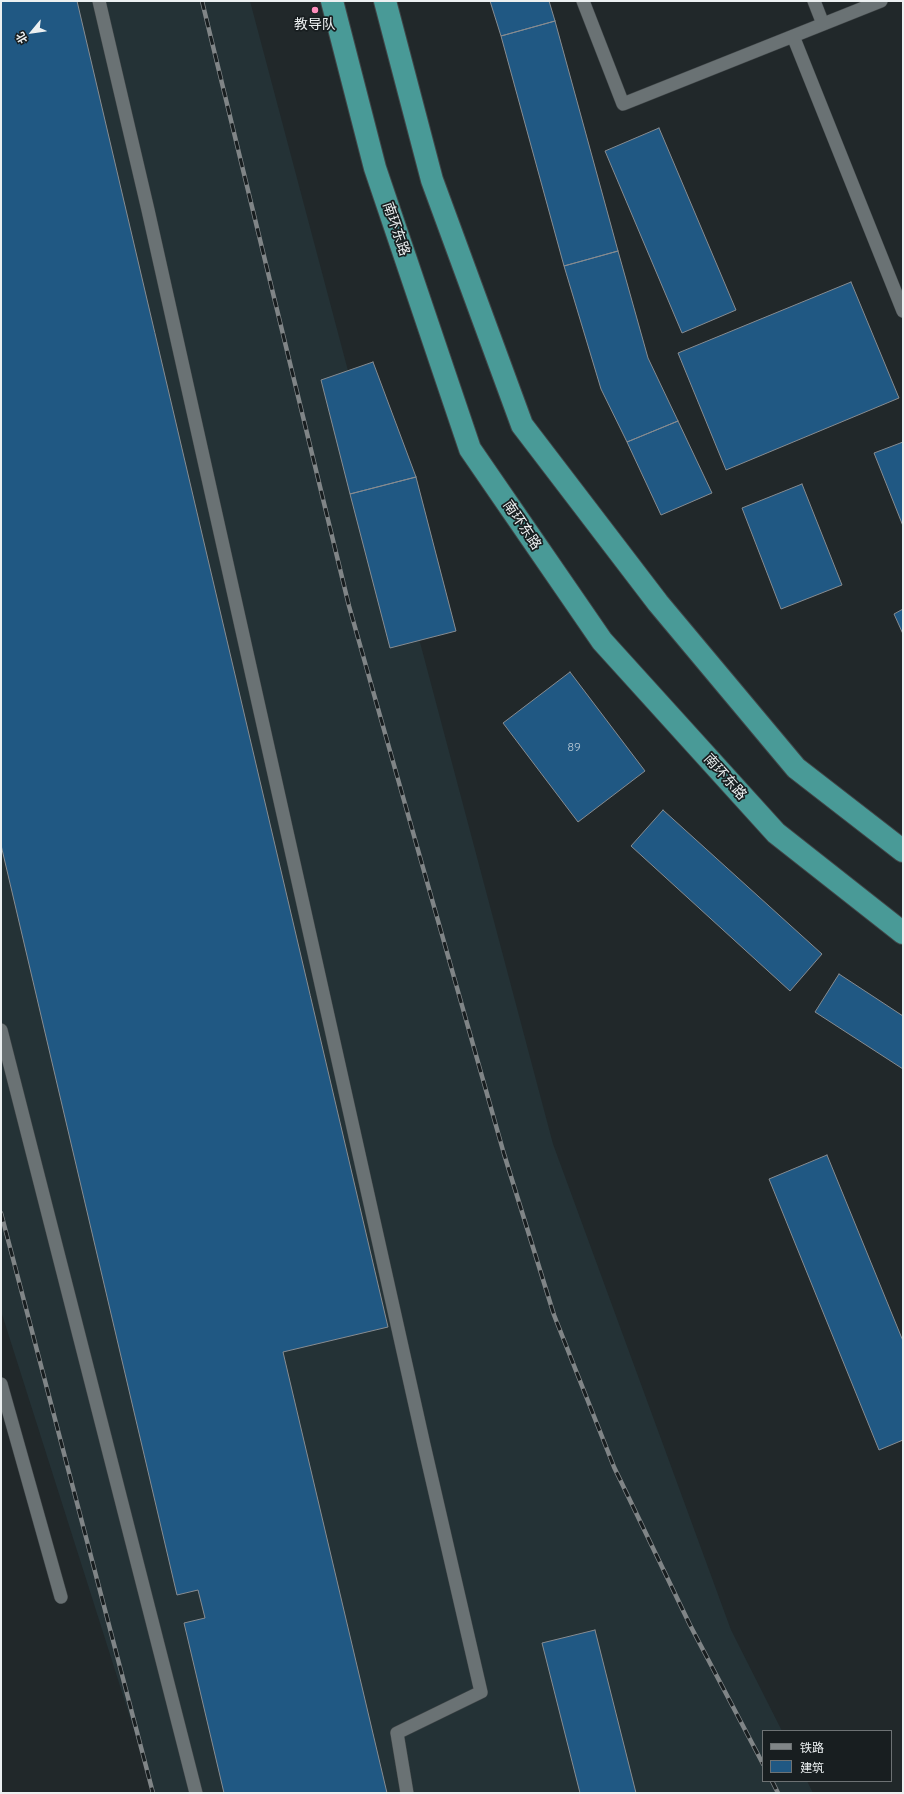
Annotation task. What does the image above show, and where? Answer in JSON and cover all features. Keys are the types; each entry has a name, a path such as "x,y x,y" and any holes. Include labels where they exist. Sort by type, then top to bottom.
{"highway":[{"name":"南环东路","path":"332,1 375,168 470,449 602,641 776,833 903,933"},
{"path":"385,1 432,180 522,425 658,603 796,768 903,850"}],"lane":[{"path":"99,1 150,218 420,1429 481,1692 397,1733 407,1793"},
{"path":"583,1 623,104 881,1"},
{"path":"814,1 823,24"},
{"path":"793,36 903,311"},
{"path":"1,1030 196,1793"},
{"path":"1,1384 61,1597"}],"shaded area":[{"path":"1,1 250,1 553,1144 731,1630 781,1730 762,1730 762,1782 808,1782 813,1793 154,1793 1,1311"}],"building":[{"path":"1,1 77,1 388,1327 283,1352 387,1793 224,1793 184,1623 205,1618 198,1590 177,1595 1,845"},
{"path":"490,1 549,1 555,21 501,36"},
{"path":"555,21 618,251 564,266 501,36"},
{"path":"659,128 736,310 682,333 605,151"},
{"path":"618,251 648,358 678,421 627,442 601,389 564,266"},
{"path":"851,282 899,398 726,470 678,353"},
{"path":"373,362 416,477 350,494 321,380"},
{"path":"678,421 712,493 661,515 627,442"},
{"path":"903,442 903,526 874,453"},
{"path":"416,477 456,631 390,648 350,494"},
{"path":"802,484 842,585 781,609 742,508"},
{"path":"903,609 903,634 894,614"},
{"path":"570,672 645,771 578,822 503,723"},
{"path":"663,810 822,954 790,991 631,846"},
{"path":"839,974 903,1016 903,1069 815,1012"},
{"path":"827,1155 903,1341 903,1440 879,1450 769,1179"},
{"path":"595,1630 636,1793 580,1793 542,1643"}],"railway":[{"path":"202,1 349,606 504,1154 554,1315 614,1467 690,1625 762,1762"},
{"path":"1,1213 153,1793"},
{"path":"772,1782 778,1793"}],"place":[{"name":"教导队","path":"315,10"}]}
